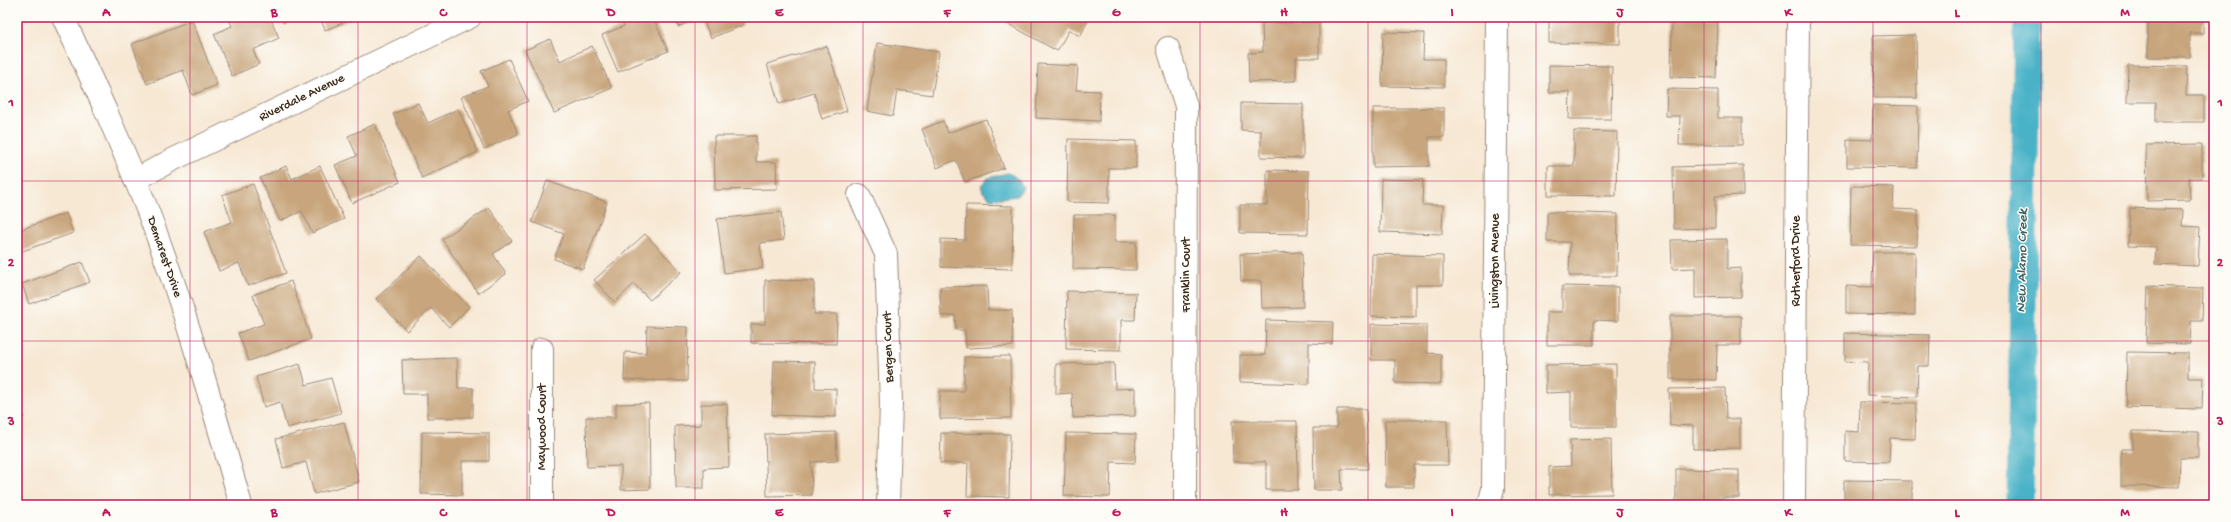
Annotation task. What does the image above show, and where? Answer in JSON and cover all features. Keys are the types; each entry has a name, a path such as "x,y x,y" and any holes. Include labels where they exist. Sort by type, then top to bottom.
{"street":[{"name":"Demarest Drive","path":"63,17 114,127 135,180 188,326 241,505"},
{"name":"Riverdale Avenue","path":"135,180 172,160 470,17"},
{"name":"Livingston Avenue","path":"1489,505 1493,489 1497,17"},
{"name":"Rutherford Drive","path":"1794,505 1798,17"},
{"name":"Franklin Court","path":"1168,48 1186,106 1184,505"},
{"name":"Bergen Court","path":"859,195 886,254 891,403 888,505"},
{"name":"Maywood Court","path":"542,349 542,505"}],"water":[{"path":"1007,173 1013,175 1022,185 1023,188 1017,196 991,199 983,192 981,185 988,178"}],"building":[{"path":"228,17 270,17 279,38 253,50 259,64 232,76 214,34 232,26"},
{"path":"280,17 297,17 283,23"},
{"path":"320,17 348,17 350,20 325,30"},
{"path":"620,17 653,17 668,51 618,72 602,35 624,26"},
{"path":"675,17 702,17 678,27"},
{"path":"702,17 740,17 743,25 711,38"},
{"path":"1008,17 1090,17 1080,36 1069,30 1057,51 1005,22"},
{"path":"1549,17 1620,17 1620,44 1549,43"},
{"path":"1672,17 1718,17 1716,78 1671,77"},
{"path":"2148,17 2203,17 2203,33 2190,33 2190,57 2148,57"},
{"path":"192,20 217,85 192,95 183,70 147,84 132,44"},
{"path":"1319,22 1319,58 1296,58 1296,81 1249,82 1248,53 1263,52 1262,23"},
{"path":"1383,32 1424,33 1423,59 1444,59 1444,87 1382,86"},
{"path":"1916,35 1917,98 1874,98 1873,36"},
{"path":"550,39 560,61 592,46 612,88 554,113 525,50"},
{"path":"877,43 939,52 932,95 897,90 893,116 867,111"},
{"path":"827,46 847,111 822,119 814,93 779,104 767,64"},
{"path":"17,49 22,61 17,63"},
{"path":"509,59 528,101 508,110 518,134 484,149 461,97 488,86 481,71"},
{"path":"1038,64 1078,66 1076,90 1100,91 1099,121 1036,118"},
{"path":"1549,65 1612,66 1611,119 1569,119 1570,92 1549,92"},
{"path":"2128,65 2187,66 2186,95 2204,95 2204,122 2156,122 2156,102 2127,102"},
{"path":"1667,89 1718,90 1718,118 1742,118 1742,145 1679,145 1680,116 1666,116"},
{"path":"418,103 428,123 458,109 478,152 422,178 393,114"},
{"path":"1241,103 1303,104 1303,158 1261,157 1261,131 1241,130"},
{"path":"1873,105 1918,106 1917,168 1847,167 1847,139 1872,140"},
{"path":"1373,108 1444,108 1444,137 1429,137 1429,166 1373,167"},
{"path":"986,119 1004,168 965,182 956,160 937,168 922,129 943,121 948,133"},
{"path":"375,124 400,182 352,203 335,165 357,156 348,136"},
{"path":"1574,131 1617,132 1616,196 1548,195 1548,166 1574,166"},
{"path":"714,136 756,136 756,162 776,162 777,189 715,190"},
{"path":"1068,139 1136,141 1136,168 1109,168 1109,203 1067,202"},
{"path":"2202,144 2202,178 2189,178 2190,200 2147,201 2146,145"},
{"path":"1743,165 1743,195 1715,196 1715,228 1674,229 1673,167"},
{"path":"286,166 292,179 320,166 344,219 312,233 302,211 280,221 260,178"},
{"path":"1267,170 1309,171 1308,234 1240,233 1240,205 1267,205"},
{"path":"1381,179 1423,180 1422,205 1443,205 1442,234 1380,232"},
{"path":"547,181 607,202 583,269 554,259 564,234 532,222"},
{"path":"253,184 286,273 248,286 239,263 219,271 204,232 232,222 222,195"},
{"path":"1851,186 1894,187 1893,209 1918,210 1917,246 1850,245"},
{"path":"966,205 1013,206 1012,269 941,267 941,239 965,240"},
{"path":"489,208 512,241 493,254 506,274 478,293 442,239"},
{"path":"2130,208 2183,210 2182,226 2200,227 2198,266 2155,264 2156,247 2128,246"},
{"path":"781,212 784,240 760,243 763,268 724,273 717,219"},
{"path":"1547,212 1618,214 1617,276 1569,276 1570,242 1547,242"},
{"path":"66,213 73,233 17,253 17,231"},
{"path":"1074,215 1115,215 1115,242 1136,242 1136,270 1073,269"},
{"path":"645,234 681,272 650,300 634,284 615,302 594,280"},
{"path":"1727,239 1727,269 1741,268 1741,297 1695,298 1695,268 1672,269 1671,240"},
{"path":"1302,252 1303,307 1262,308 1261,281 1241,281 1240,254"},
{"path":"1873,252 1915,252 1915,315 1846,314 1846,286 1872,287"},
{"path":"1372,254 1443,256 1443,285 1416,285 1416,317 1371,316"},
{"path":"421,256 469,307 449,327 431,308 407,331 376,299"},
{"path":"82,262 90,282 29,304 22,284"},
{"path":"765,280 814,281 814,314 837,314 836,344 751,343 751,324 765,324"},
{"path":"291,281 311,339 249,361 238,333 264,324 253,295"},
{"path":"987,286 988,310 1012,310 1013,346 966,348 965,330 956,330 955,315 941,316 940,287"},
{"path":"1562,286 1618,287 1618,321 1594,320 1594,345 1547,345 1547,312 1562,312"},
{"path":"2148,286 2203,288 2202,321 2191,321 2190,344 2146,343"},
{"path":"1067,291 1136,293 1135,320 1121,320 1121,350 1066,349"},
{"path":"1670,316 1741,316 1741,345 1717,345 1716,380 1670,379"},
{"path":"1266,320 1333,322 1332,344 1309,343 1309,384 1240,382 1240,355 1265,355"},
{"path":"1371,324 1427,325 1427,353 1441,354 1441,384 1395,383 1395,360 1371,360"},
{"path":"647,326 688,327 687,381 624,380 625,352 646,353"},
{"path":"1845,333 1930,335 1929,366 1918,366 1917,397 1867,395 1868,362 1845,361"},
{"path":"2127,352 2188,353 2188,378 2203,378 2202,409 2126,407"},
{"path":"1010,356 1011,418 940,419 940,391 964,391 964,357"},
{"path":"457,358 458,388 473,388 473,417 427,418 427,394 403,394 402,360"},
{"path":"774,361 815,362 815,388 836,389 836,417 772,415"},
{"path":"1114,363 1115,389 1135,388 1135,416 1073,418 1072,393 1056,394 1056,364"},
{"path":"300,364 306,385 331,378 341,413 287,428 280,402 264,407 256,377"},
{"path":"1616,364 1616,427 1571,427 1571,392 1546,393 1546,365"},
{"path":"1725,388 1726,419 1740,419 1740,448 1693,449 1693,425 1670,426 1669,389"},
{"path":"17,397 24,417 17,419"},
{"path":"1860,402 1916,403 1915,439 1890,438 1889,462 1845,461 1845,431 1859,432"},
{"path":"649,403 650,489 621,490 621,466 587,467 586,417 616,417 616,404"},
{"path":"701,404 727,404 729,467 704,468 704,488 676,488 675,426 701,425"},
{"path":"1337,409 1366,409 1368,469 1341,469 1342,490 1314,490 1313,428 1337,428"},
{"path":"1385,420 1447,420 1448,465 1414,465 1414,487 1386,487"},
{"path":"1232,421 1297,421 1298,490 1266,490 1266,462 1233,462"},
{"path":"344,422 359,482 314,494 306,462 283,468 276,439"},
{"path":"2133,431 2198,432 2198,458 2180,458 2179,487 2121,486 2121,449 2133,449"},
{"path":"422,432 489,433 489,461 462,461 462,495 421,494"},
{"path":"836,432 837,461 811,462 812,495 767,496 765,434"},
{"path":"941,433 1010,434 1009,497 967,496 968,463 940,463"},
{"path":"1066,433 1136,434 1135,463 1111,462 1110,497 1064,496"},
{"path":"1611,439 1612,494 1549,495 1549,467 1571,466 1570,440"},
{"path":"1676,469 1739,470 1739,498 1718,498 1718,505 1676,505"},
{"path":"1844,480 1912,481 1912,505 1844,505"}],"waterway":[{"name":"New Alamo Creek","path":"2020,505 2027,17"}]}
